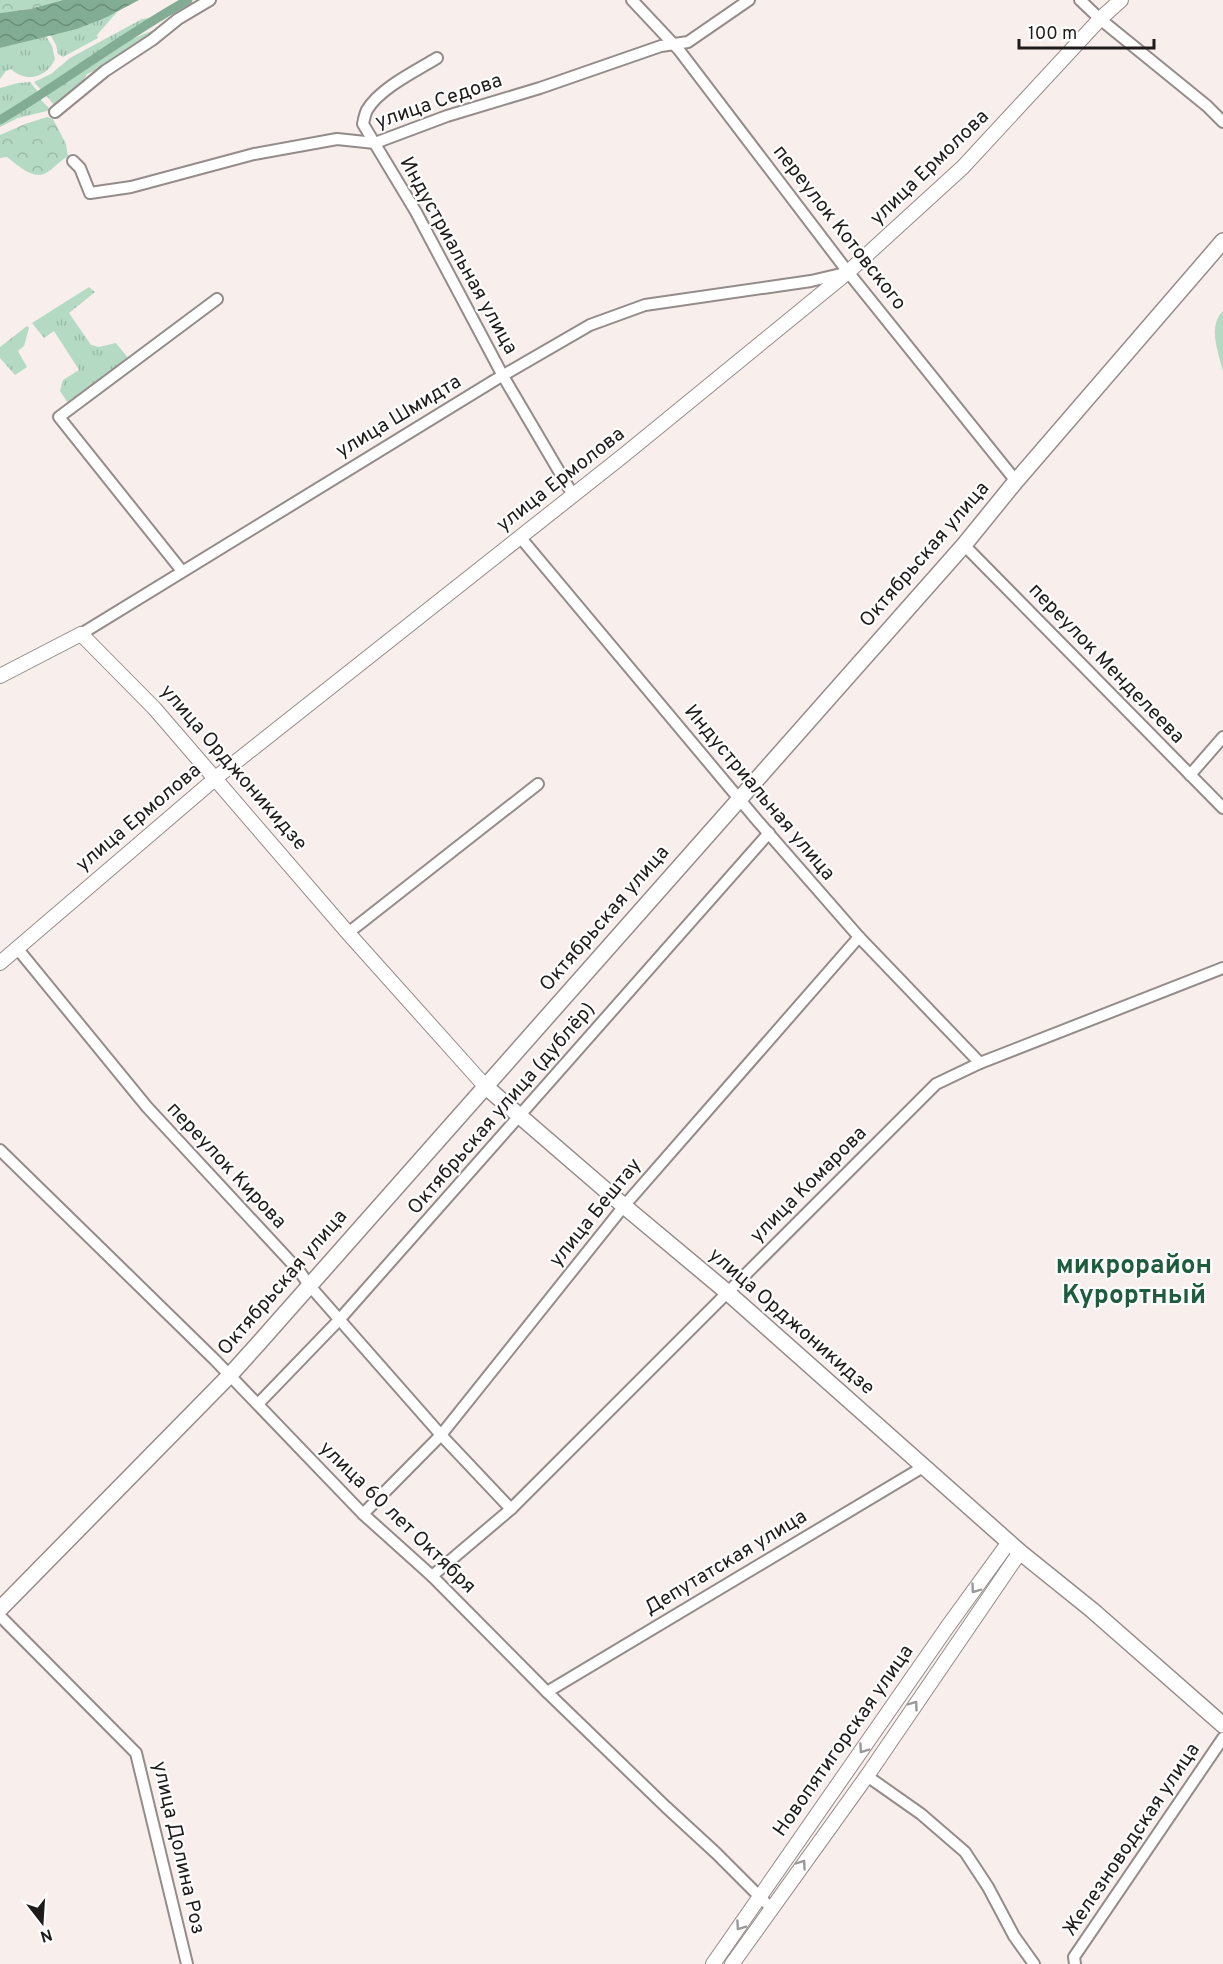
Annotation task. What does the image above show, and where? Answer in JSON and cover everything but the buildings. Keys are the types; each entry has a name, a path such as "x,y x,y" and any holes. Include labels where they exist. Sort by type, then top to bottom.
{"main road":[{"name":"Октябрьская улица","path":"0,1609 230,1375 964,545 1016,481 1223,241"},
{"name":"улица Орджоникидзе","path":"485,1086 727,1292 923,1467 1223,1725"}],"street":[{"path":"55,112 105,70 152,40 178,19 210,0"},
{"name":"переулок Котовского","path":"632,0 679,50 848,272 1016,481"},
{"name":"улица Седова","path":"73,161 80,168 90,193 131,187 254,154 337,139 375,144 447,116 672,44 688,42 749,0"},
{"path":"1080,0 1223,122"},
{"name":"улица Ермолова","path":"0,963 214,779 633,448 848,272 963,167 1100,19 1121,0"},
{"name":"Индустриальная улица","path":"437,58 393,85 366,111 363,124 416,212 503,376 573,495"},
{"name":"улица Шмидта","path":"0,676 81,634 590,325 645,305 811,281 848,272"},
{"path":"183,571 60,417 217,299"},
{"name":"Индустриальная улица","path":"520,537 859,937 980,1063"},
{"name":"переулок Менделеева","path":"964,545 1223,808"},
{"name":"улица Орджоникидзе","path":"81,634 154,709 348,933 485,1086"},
{"path":"1190,775 1223,738"},
{"path":"348,933 538,784"},
{"name":"Октябрьская улица (дублёр)","path":"258,1404 339,1320 769,833"},
{"name":"улица Бештау","path":"363,1514 441,1435 624,1206 859,937"},
{"name":"переулок Кирова","path":"17,948 147,1107 300,1272 339,1320 441,1435 511,1509"},
{"name":"улица Комарова","path":"432,1576 511,1509 936,1084 980,1063 1223,968"},
{"name":"улица 60 лет Октября","path":"0,1150 230,1375 363,1514 432,1576 547,1692 716,1852 771,1908"},
{"name":"Депутатская улица","path":"547,1692 923,1467"},
{"name":"Новопятигорская улица","path":"713,1964 934,1645 1015,1547"},
{"name":"Новопятигорская улица","path":"732,1964 950,1656 1015,1547"},
{"name":"улица Долина Роз","path":"0,1616 136,1753 187,1964"},
{"path":"934,1645 950,1656"},
{"name":"Железноводская улица","path":"1075,1964 1074,1957 1223,1738"},
{"path":"867,1776 921,1814 965,1852 988,1887 1014,1936 1034,1964"}],"green space":[{"path":"0,0 63,0 30,9 0,13"},
{"path":"117,12 97,35 98,38 63,57 58,54 50,34 77,29"},
{"path":"157,17 41,90 34,82 51,74 70,58 142,19"},
{"path":"164,27 104,67 87,74 77,89 54,105 44,93 116,47"},
{"path":"46,36 52,46 55,59 47,71 29,77 11,69 6,71 0,79 0,48"},
{"path":"30,82 40,94 0,119 0,88"},
{"path":"39,98 51,110 18,118 0,127 0,121"},
{"path":"47,117 53,119 66,144 68,156 49,171 38,175 27,172 7,157 0,158 0,135"},
{"path":"89,287 95,292 69,313 91,345 99,347 116,343 128,358 68,403 60,391 63,380 79,370 54,331 44,338 32,323"},
{"path":"1223,311 1223,372 1215,332 1218,317"},
{"path":"27,326 29,328 24,346 18,351 27,367 15,375 0,358 0,347"}],"water":[{"path":"63,0 139,0 107,17 77,29 0,48 0,13 30,9"}],"waterway":[{"path":"0,120 188,0"}],"district":[{"name":"микрорайон Курортный","path":"1134,1281"}]}
